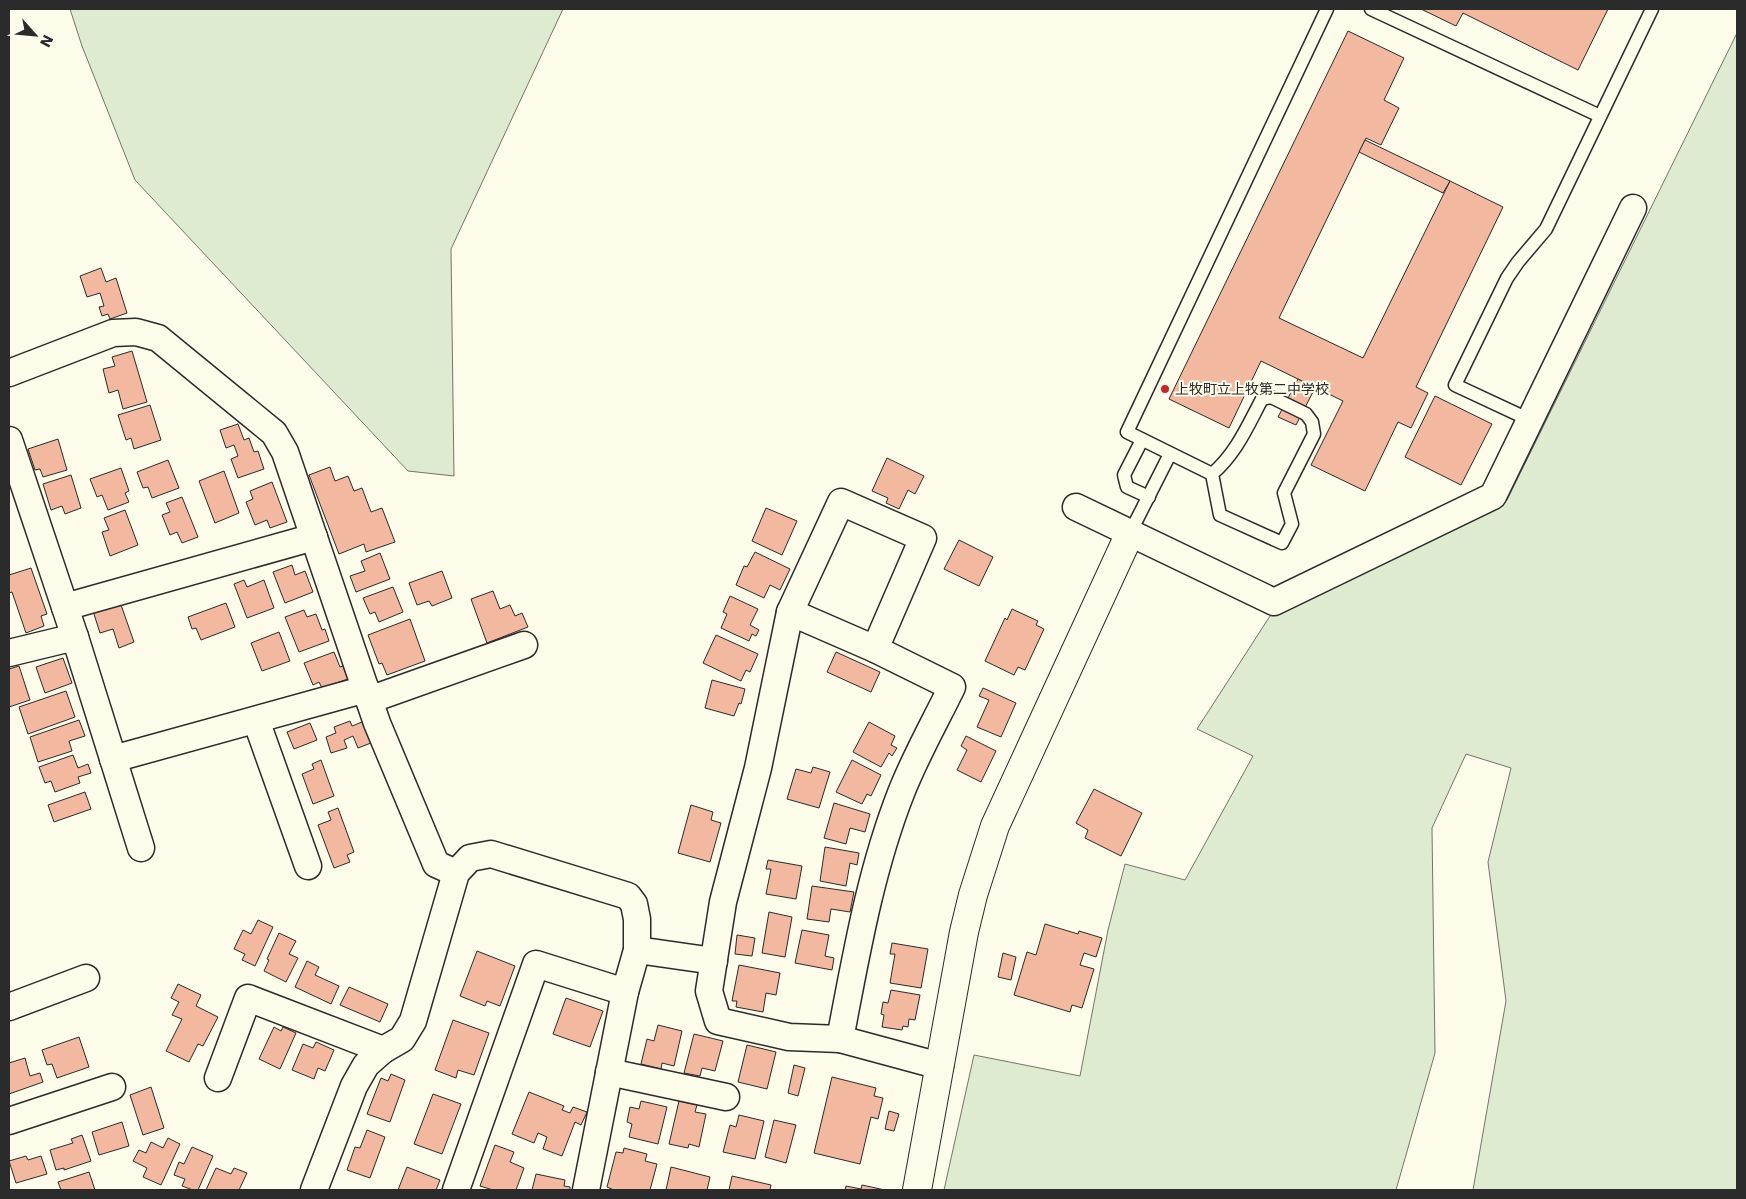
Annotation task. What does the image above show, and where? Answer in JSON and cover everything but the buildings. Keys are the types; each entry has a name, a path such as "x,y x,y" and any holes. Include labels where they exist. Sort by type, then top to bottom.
{"street":[{"path":"1076,507 1274,602 1493,496 1634,208"},
{"path":"9,373 113,333 136,332 158,338 274,433 284,452 377,723 436,864 456,873"},
{"path":"9,440 65,608 141,848"},
{"path":"875,649 923,538 841,502 790,612 758,768 723,902 709,991 718,1021 790,1037 840,1039 940,1066"},
{"path":"917,1190 964,932 986,849 1130,533"},
{"path":"65,608 314,537"},
{"path":"790,612 875,649 952,687 902,792 878,862 840,1039"},
{"path":"9,653 74,637"},
{"path":"113,759 256,720 367,694 524,645"},
{"path":"256,720 308,866"},
{"path":"314,1190 354,1086 366,1065 383,1050 402,1039 413,1020 456,873 470,858 491,854 628,896 634,904 637,919 637,950 625,992 586,1190"},
{"path":"637,950 714,961"},
{"path":"456,1190 536,964 625,992"},
{"path":"9,1007 86,978"},
{"path":"218,1078 248,998 383,1050"},
{"path":"609,1072 726,1098"},
{"path":"9,1121 112,1087"}],"lane":[{"path":"1212,474 1127,432 1327,9"},
{"path":"1371,9 1600,116"},
{"path":"1530,420 1455,385 1507,278 1546,228 1652,9"},
{"path":"1271,397 1306,414 1312,422 1314,434 1284,493 1292,524 1282,544 1220,515 1212,474 1222,466 1235,448 1262,399 1271,397"},
{"path":"1142,440 1124,475 1127,486 1148,497"},
{"path":"1130,533 1170,454"}],"green space":[{"path":"70,9 563,9 451,249 454,476 408,471 135,180 82,46"},
{"path":"1737,33 1737,1190 1473,1190 1506,1001 1488,862 1511,768 1466,754 1432,828 1435,1053 1396,1190 944,1190 974,1055 1080,1076 1108,930 1125,864 1185,880 1253,756 1197,729 1270,616 1507,500"}],"place":[{"name":"上牧町立上牧第二中学校","path":"1165,389"}]}
